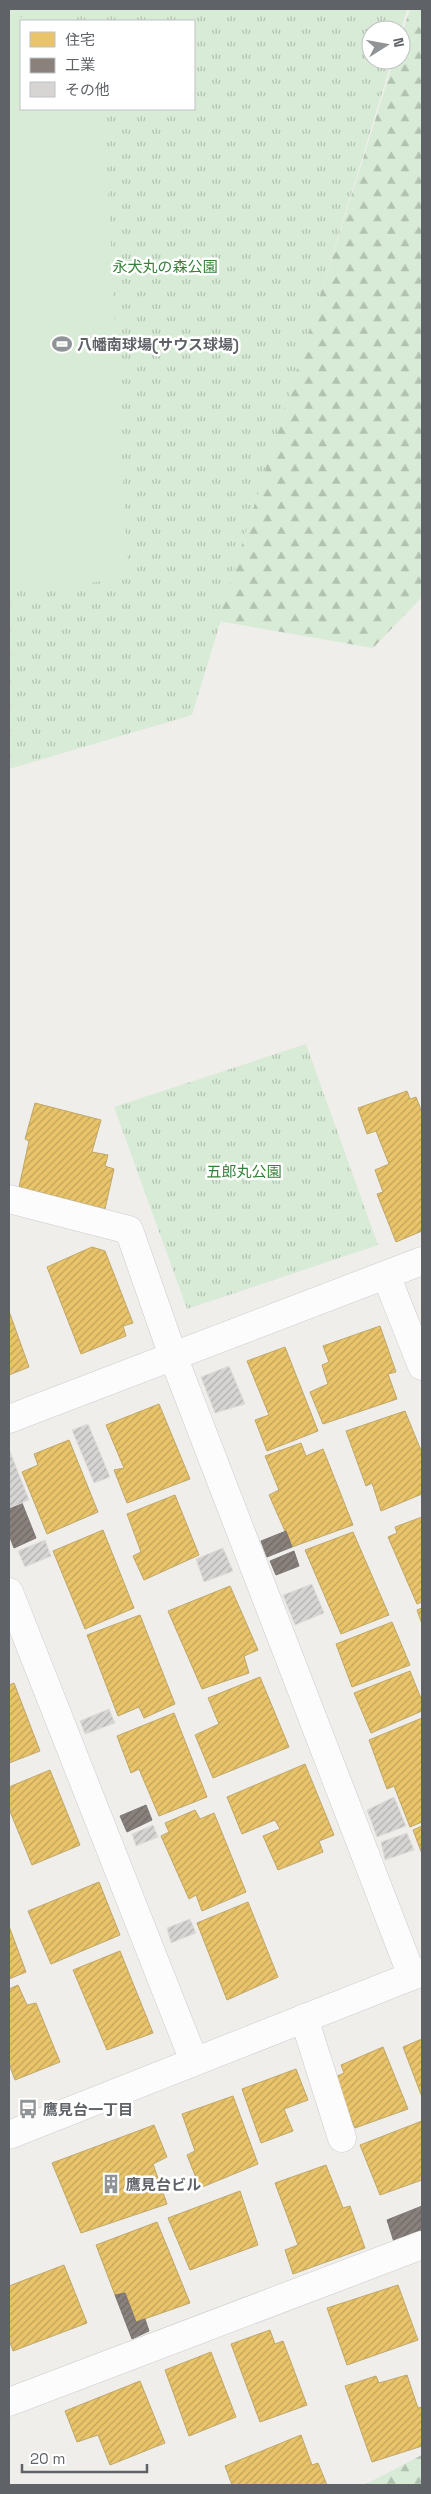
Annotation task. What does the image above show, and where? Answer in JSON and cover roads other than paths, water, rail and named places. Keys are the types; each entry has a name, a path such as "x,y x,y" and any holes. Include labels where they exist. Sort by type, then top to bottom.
{"street":[{"path":"9,1199 129,1230 173,1356 417,1974 9,2135"},
{"path":"9,1419 422,1261"},
{"path":"386,1275 422,1366"},
{"path":"9,1592 194,2061"},
{"path":"304,2018 342,2138"},
{"path":"9,2402 422,2245"}],"place":[{"name":"八幡南球場(サウス球場)","path":"62,344"},
{"name":"鷹見台一丁目","path":"28,2109"},
{"name":"鷹見台ビル","path":"111,2184"}],"park label":[{"name":"永犬丸の森公園","path":"165,266"},
{"name":"五郎丸公園","path":"244,1171"}]}
